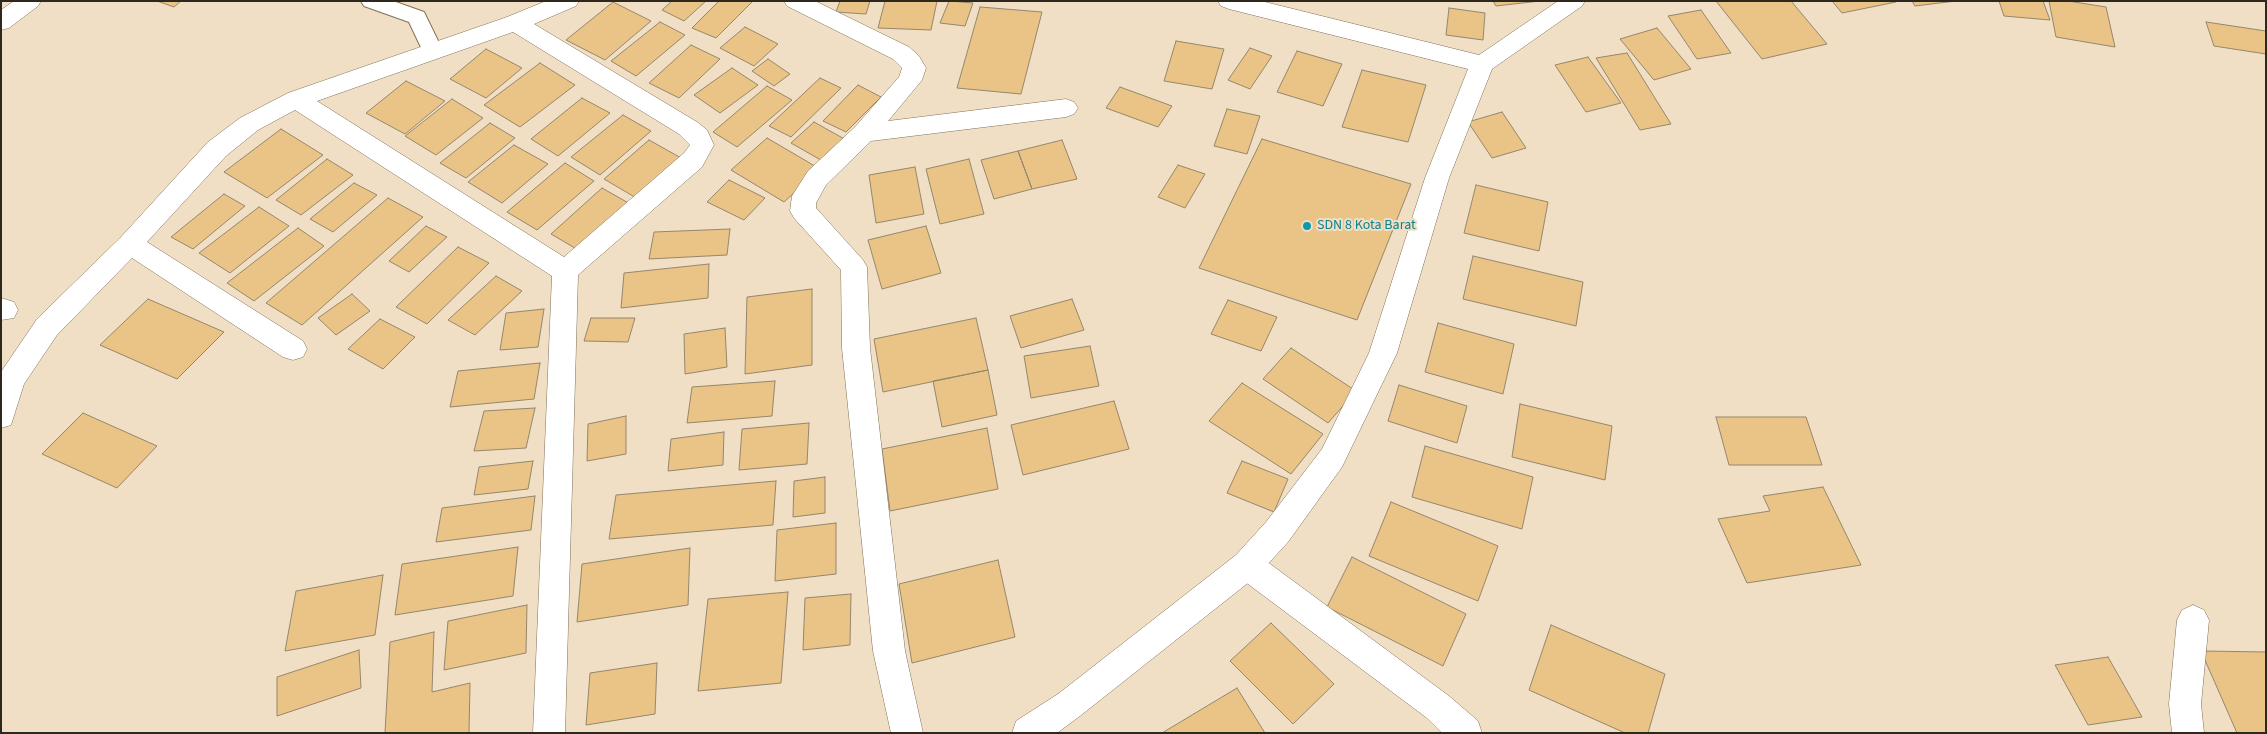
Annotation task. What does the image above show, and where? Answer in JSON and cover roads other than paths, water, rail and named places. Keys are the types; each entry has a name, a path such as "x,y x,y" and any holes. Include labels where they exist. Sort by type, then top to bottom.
{"street":[{"path":"1,22 30,1"},
{"path":"1,416 11,380 47,327 130,244 217,149 249,124 296,99 515,23 568,1"},
{"path":"795,1 901,53 911,62 914,68 910,80 864,133 813,184 804,196 803,210 854,267 856,348 889,651 907,733"},
{"path":"1229,1 1482,64"},
{"path":"1028,733 1077,699 1247,565 1277,532 1332,458 1383,353 1437,178 1482,64 1574,1"},
{"path":"515,23 688,128 698,136 702,145 693,160 566,271 549,733"},
{"path":"296,99 566,271"},
{"path":"864,133 1066,108"},
{"path":"130,244 293,350"},
{"path":"1247,565 1438,707 1466,733"},
{"path":"2188,733 2185,704 2193,620"}],"lane":[{"path":"371,1 417,16 432,51"}],"place":[{"name":"SDN 8 Kota Barat","path":"1307,226"}]}
